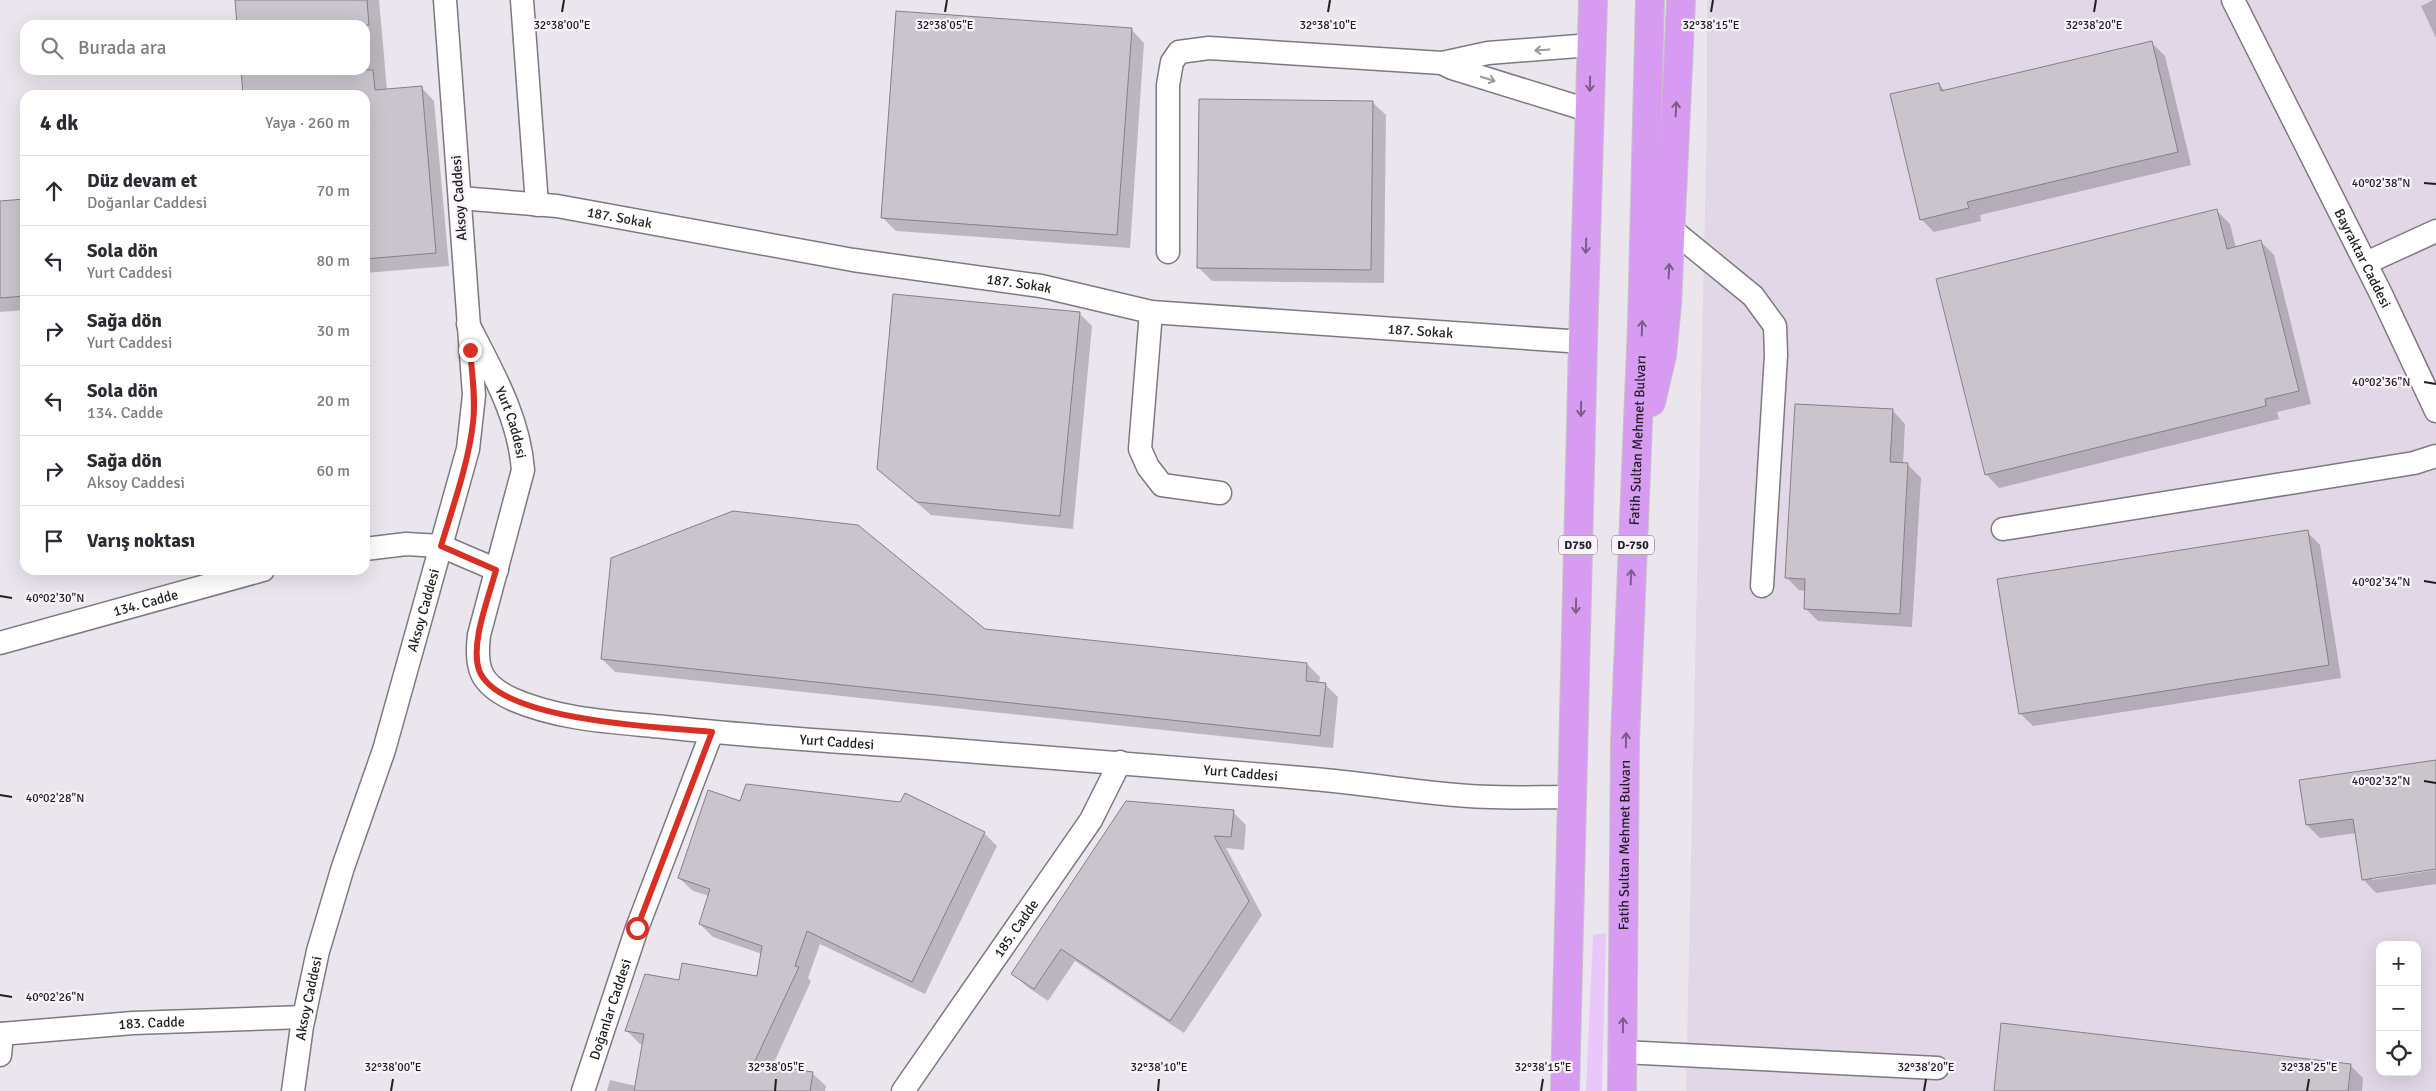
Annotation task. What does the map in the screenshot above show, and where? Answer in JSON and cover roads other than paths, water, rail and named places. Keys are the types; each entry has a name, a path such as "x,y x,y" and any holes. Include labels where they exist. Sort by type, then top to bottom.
{"highway":[{"name":"D750","path":"1565,1091 1582,342 1593,0"},
{"name":"Fatih Sultan Mehmet Bulvarı","path":"1622,1091 1626,741 1642,324 1650,0"},
{"path":"1637,456 1662,355 1671,229 1681,0"}],"street":[{"name":"Aksoy Caddesi","path":"293,1091 304,1016 324,932 343,867 384,750 468,450 473,422 474,395 445,0"},
{"path":"522,0 537,204"},
{"name":"Bayraktar Caddesi","path":"2233,0 2366,263 2436,411"},
{"path":"1168,252 1168,85 1172,62 1179,52 1209,48 1442,62 1488,53 1591,45"},
{"path":"1442,62 1452,68 1578,107 1590,114"},
{"name":"187. Sokak","path":"460,198 557,206 853,260 1042,286 1151,312 1582,342"},
{"path":"1671,229 1753,296 1775,326 1776,355 1762,586"},
{"path":"2366,263 2436,232"},
{"path":"1151,312 1140,449 1148,467 1162,485 1220,493"},
{"name":"Yurt Caddesi","path":"468,324 516,424 522,447 523,470 479,635 476,657 486,682 496,690 539,708 578,718 712,732 1120,762 1351,782 1457,795 1571,797"},
{"path":"2003,529 2414,463 2436,456"},
{"path":"370,548 406,544 441,546 496,570"},
{"name":"134. Cadde","path":"0,643 245,575"},
{"name":"Doğanlar Caddesi","path":"583,1091 637,928 712,732"},
{"name":"185. Cadde","path":"903,1091 1091,820 1120,762"},
{"name":"183. Cadde","path":"1,1041 133,1024 304,1016"},
{"path":"1623,1052 1937,1068"}]}
